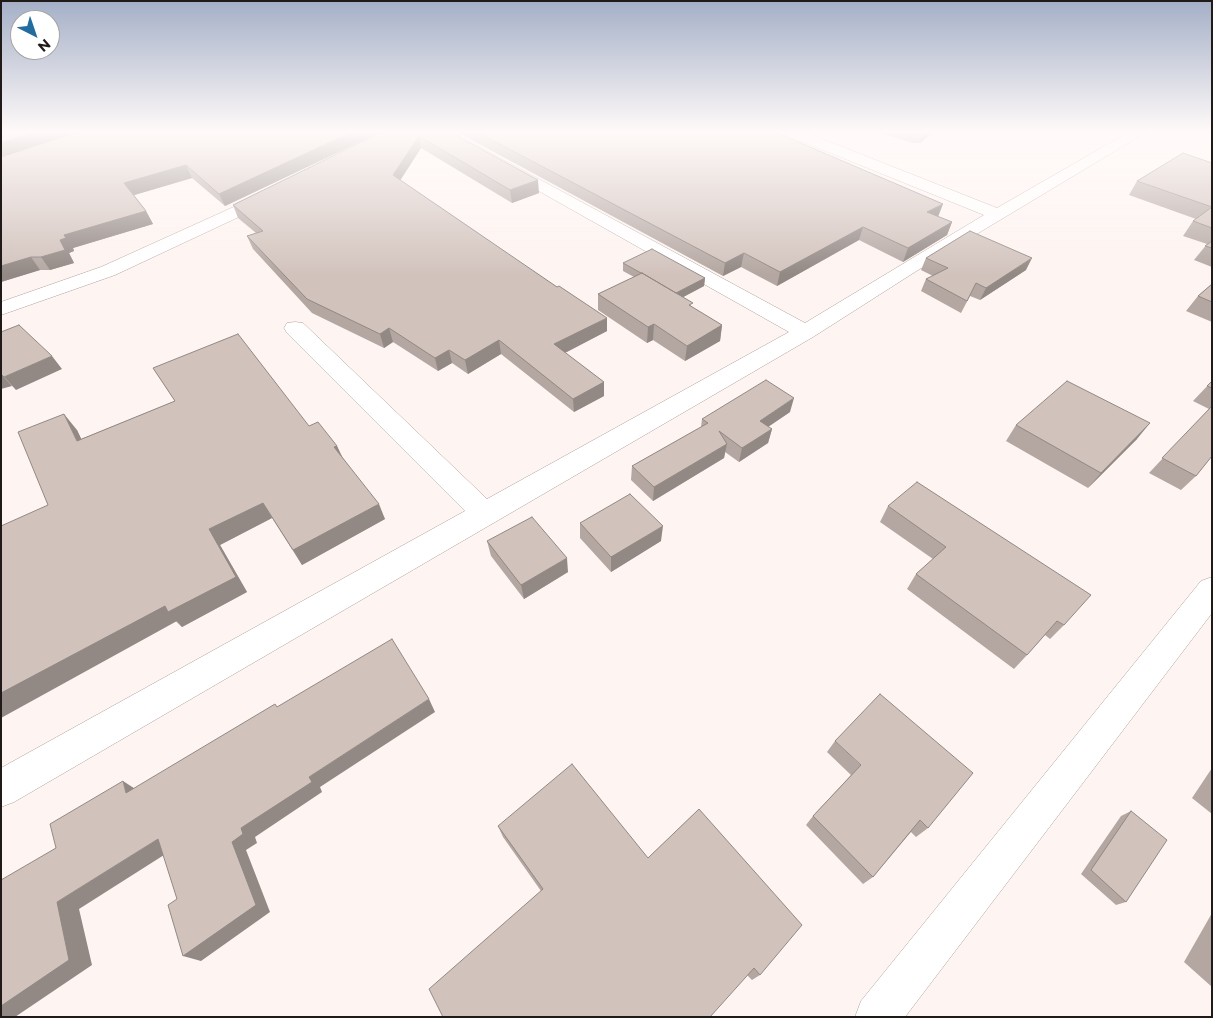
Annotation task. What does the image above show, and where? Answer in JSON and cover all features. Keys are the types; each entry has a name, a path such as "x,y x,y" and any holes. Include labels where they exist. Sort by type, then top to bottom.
{"street":[{"path":"527,180 805,332"},
{"path":"910,180 997,214"},
{"path":"1,789 805,332 1056,180"},
{"path":"1,309 108,271 283,189"},
{"path":"296,328 485,514"},
{"path":"877,1017 1212,590"}],"building":[{"path":"1,180 136,180 124,183 146,211 64,235 66,238 60,240 65,250 1,266"},
{"path":"203,180 250,180 219,194"},
{"path":"285,180 400,180 557,287 559,286 607,318 554,344 604,382 573,399 499,340 465,360 449,350 435,358 389,328 380,334 307,299 247,236 263,231 233,205"},
{"path":"492,180 538,180 510,190"},
{"path":"567,180 886,180 943,204 927,212 952,222 908,248 863,227 780,272 744,253 725,263"},
{"path":"1212,180 1212,207 1137,181"},
{"path":"1212,207 1212,228 1193,221"},
{"path":"970,231 1032,258 986,288 976,283 967,301 926,279 948,268 926,258"},
{"path":"1212,241 1212,248 1205,246"},
{"path":"652,249 705,278 676,293 623,263"},
{"path":"642,273 693,303 689,305 722,325 687,346 654,324 648,327 598,294"},
{"path":"1212,284 1212,302 1198,296"},
{"path":"19,325 52,356 4,377 1,374 1,332"},
{"path":"238,334 309,426 318,422 337,446 334,447 379,504 293,550 263,503 209,529 236,577 168,612 165,606 1,693 1,526 48,505 18,432 64,414 77,441 175,401 153,368"},
{"path":"766,380 794,398 760,421 772,429 742,448 719,431 727,444 654,487 632,466 708,423 702,419"},
{"path":"1067,381 1150,423 1101,473 1016,425"},
{"path":"1212,381 1212,388 1207,386"},
{"path":"1212,406 1212,456 1196,476 1162,458"},
{"path":"917,482 1091,595 1064,625 1057,621 1027,655 916,574 946,547 888,506"},
{"path":"630,494 663,526 611,557 580,523"},
{"path":"532,517 567,558 521,585 487,541"},
{"path":"392,639 429,699 309,777 312,782 241,828 243,834 232,842 256,905 183,956 168,905 177,899 158,839 57,902 69,960 1,1006 1,880 56,848 50,824 123,781 126,793 275,704 277,707"},
{"path":"880,694 973,773 928,828 920,820 873,877 813,816 861,765 835,741"},
{"path":"572,764 648,858 699,809 802,925 760,975 754,968 710,1017 443,1017 429,989 543,889 498,826"},
{"path":"1131,811 1167,840 1126,902 1091,870"}]}
